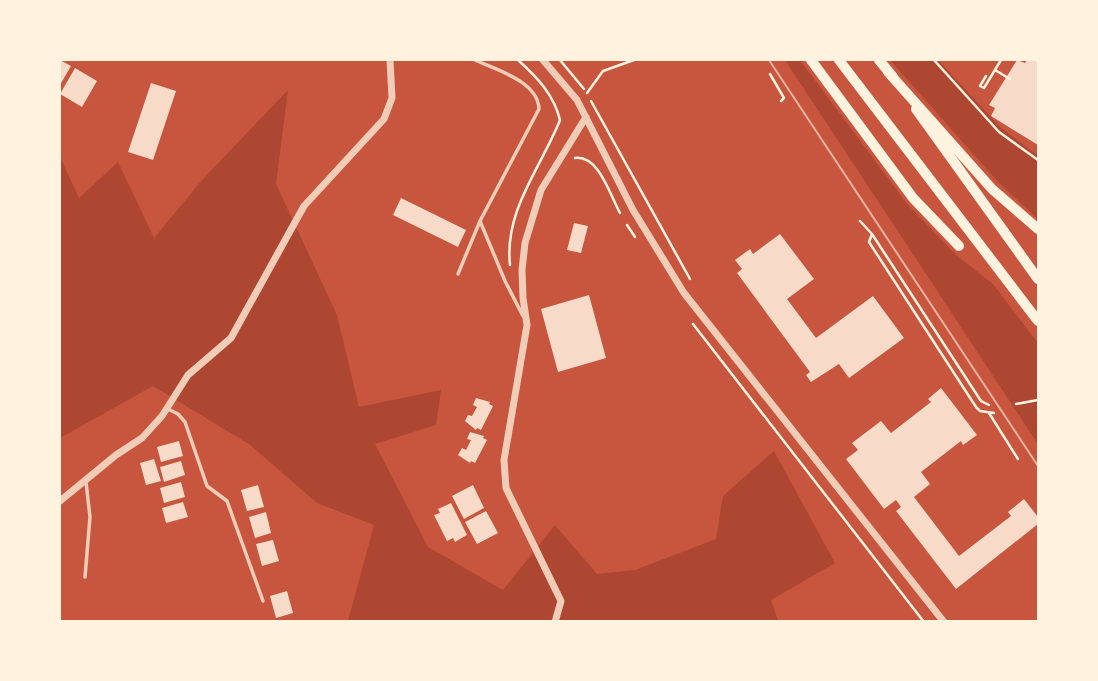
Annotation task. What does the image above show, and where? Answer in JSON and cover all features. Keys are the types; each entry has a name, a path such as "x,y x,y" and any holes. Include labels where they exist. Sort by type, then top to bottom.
{"main road":[{"path":"811,60 913,198 959,246"},
{"path":"839,60 1038,321"},
{"path":"879,60 1038,279"},
{"path":"888,72 992,189 1038,229"}],"street":[{"path":"60,501 121,451 142,438 167,408 188,375 224,345 235,332 304,206 384,119 392,98 390,60"},
{"path":"543,60 566,85 586,117 633,210 684,293 944,621"},
{"path":"555,621 561,601 506,488 504,460 527,324 522,270 531,216 548,178 586,117"}],"lane":[{"path":"458,274 480,220 537,116 536,95 526,85 475,60"},
{"path":"480,220 505,281 527,324"},
{"path":"167,408 186,422 207,486 227,501 263,601"},
{"path":"85,577 89,517 86,480"}],"path":[{"path":"514,274 510,263 515,218 528,181 560,120 556,103 538,79 517,60"},
{"path":"560,60 586,93 693,284"},
{"path":"586,93 603,71 634,60"},
{"path":"934,60 999,132 1038,160"},
{"path":"988,77 1000,61 994,60"},
{"path":"995,70 1010,79"},
{"path":"770,74 784,98 780,101"},
{"path":"570,162 576,157 593,163 621,214"},
{"path":"860,221 872,234 981,401 989,405"},
{"path":"626,223 638,242"},
{"path":"872,234 869,242 976,407 992,413 1018,459"},
{"path":"693,324 924,621"},
{"path":"1016,404 1038,400"}],"shaded area":[{"path":"785,60 800,60 907,204 956,255 993,284 1038,343 1038,444"},
{"path":"890,60 938,60 1001,128 1038,156 1038,219 999,183"},
{"path":"288,90 276,184 337,315 359,407 441,390 436,425 375,444 428,547 503,590 555,525 597,574 635,570 716,539 723,496 774,451 835,563 771,600 778,621 348,621 374,525 317,503 249,444 153,386 60,438 60,157 79,198 118,162 154,238 203,179"}],"building":[{"path":"60,60 71,66 60,85"},
{"path":"1017,60 1025,63 1027,60 1038,60 1038,145 991,116 995,108 989,105"},
{"path":"75,68 97,81 82,107 60,94"},
{"path":"151,83 176,91 153,160 128,152"},
{"path":"401,198 466,230 458,247 393,215"},
{"path":"574,223 588,226 581,253 567,250"},
{"path":"780,234 814,279 787,299 816,338 873,296 904,338 849,378 839,364 811,382 806,375 810,372 737,273 742,269 735,260 750,249 753,254"},
{"path":"589,295 606,358 558,372 541,309"},
{"path":"941,388 977,435 963,445 961,441 921,472 930,484 914,497 959,556 1011,516 1008,512 1024,499 1038,517 1038,524 956,589 896,511 901,507 896,500 884,509 846,459 858,450 852,443 881,421 891,433 931,402 928,399"},
{"path":"476,398 490,402 493,406 481,430 476,430 465,421 477,407 473,405"},
{"path":"470,432 484,436 487,440 475,463 470,463 458,455 462,448 466,450 471,440 467,439"},
{"path":"179,441 183,456 161,462 157,447"},
{"path":"154,459 161,481 146,485 140,463"},
{"path":"181,461 185,475 164,482 160,467"},
{"path":"181,482 185,497 164,503 160,488"},
{"path":"258,485 264,507 247,511 241,490"},
{"path":"473,485 484,508 464,519 452,496"},
{"path":"183,502 188,517 166,523 162,508"},
{"path":"451,503 467,535 455,542 453,538 447,541 434,515 440,513 438,509"},
{"path":"486,511 498,533 477,544 465,522"},
{"path":"266,512 271,533 255,538 249,517"},
{"path":"273,540 279,561 262,566 256,544"},
{"path":"287,591 293,613 276,618 270,596"}],"tram line":[{"path":"769,60 1038,466"}]}
